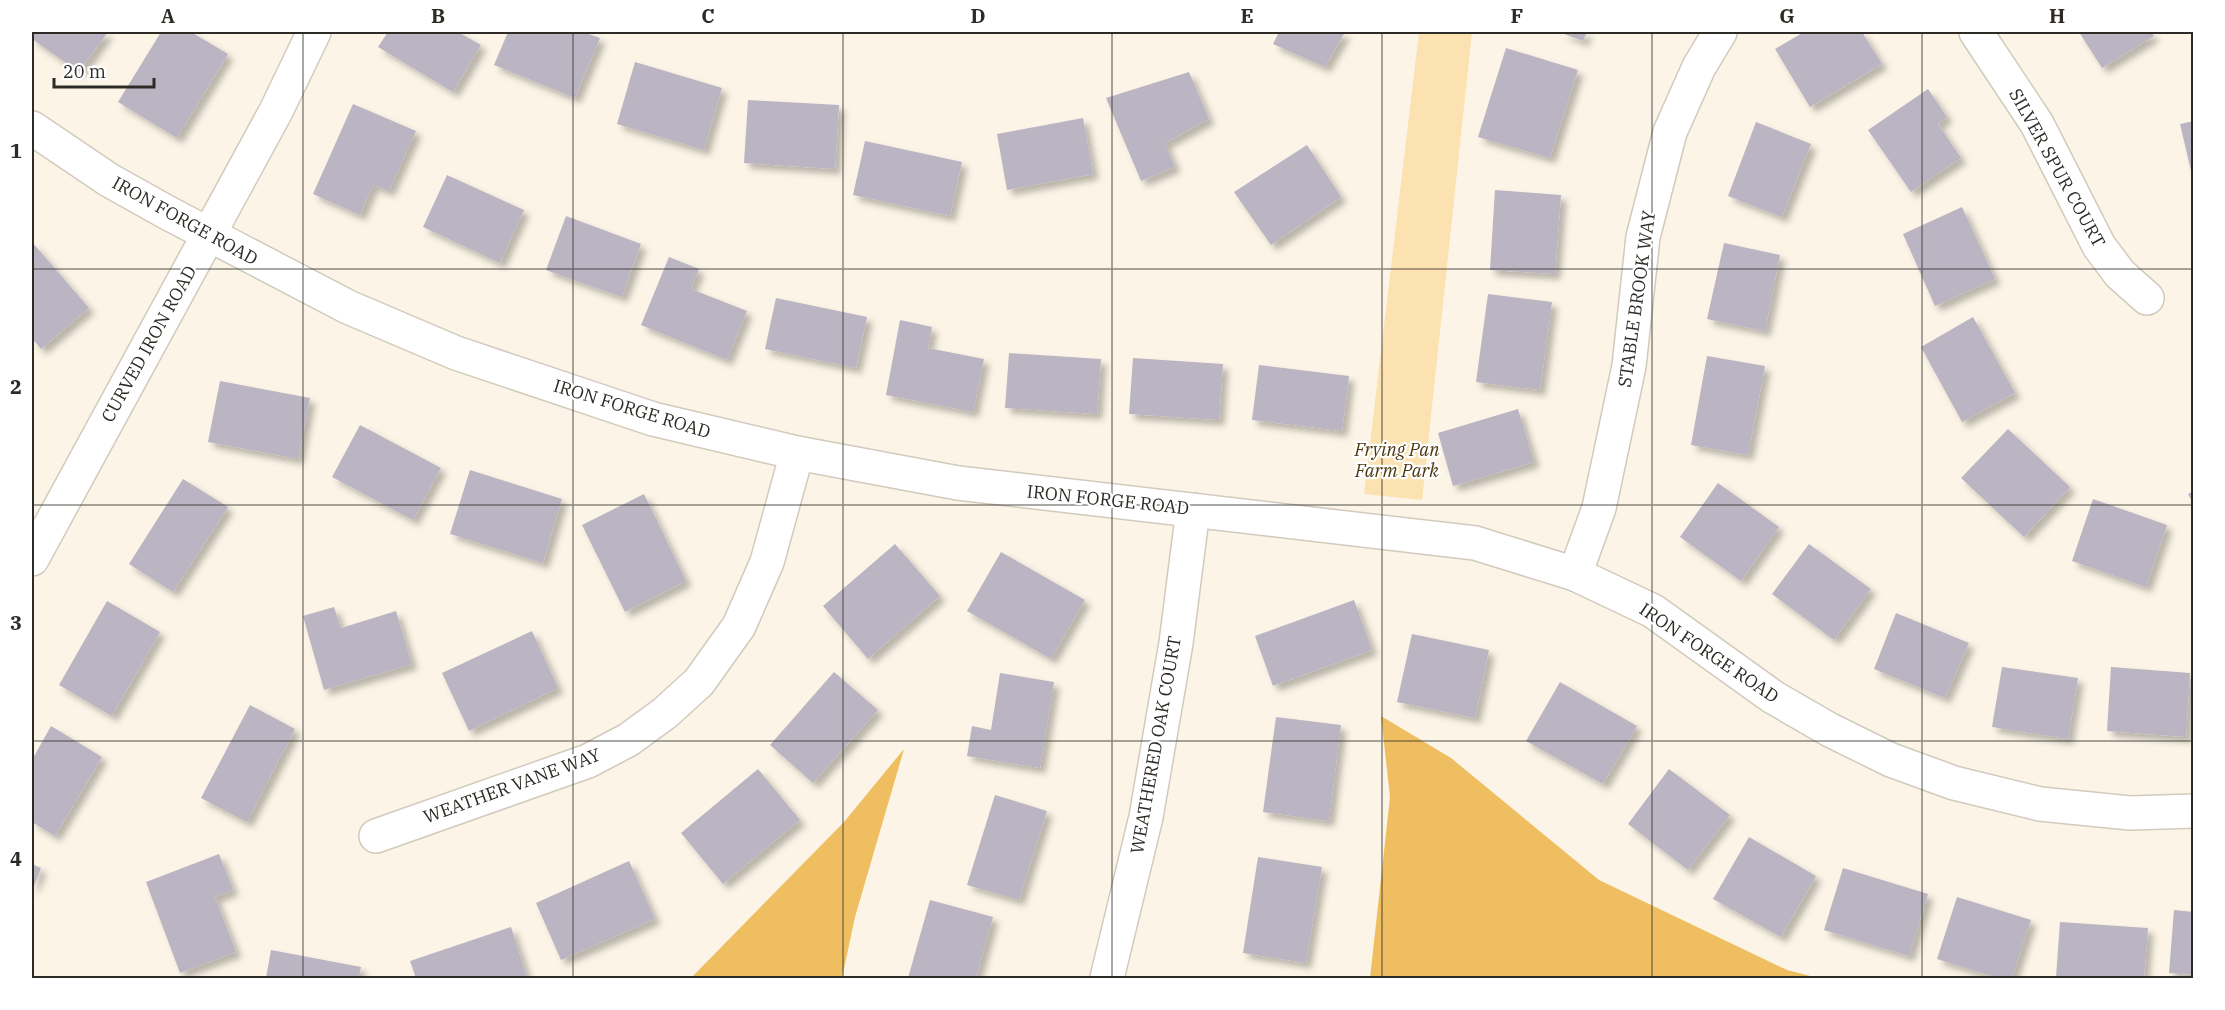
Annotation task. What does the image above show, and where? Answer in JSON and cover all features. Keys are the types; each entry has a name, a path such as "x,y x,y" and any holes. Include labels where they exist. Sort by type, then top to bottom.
{"street":[{"name":"CURVED IRON ROAD","path":"32,559 276,111 314,32"},
{"name":"STABLE BROOK WAY","path":"1575,574 1599,508 1629,366 1642,237 1670,132 1699,67 1720,32"},
{"name":"SILVER SPUR COURT","path":"1976,32 2037,124 2098,246 2120,274 2147,298"},
{"name":"IRON FORGE ROAD","path":"32,128 109,180 208,236 348,307 456,353 653,419 796,453 958,483 1475,543 1575,574 1653,611 1773,697 1830,730 1891,760 1954,783 2040,804 2130,813 2193,811"},
{"name":"WEATHER VANE WAY","path":"376,836 588,761 628,740 666,713 699,682 739,626 767,562 796,453"},
{"name":"WEATHERED OAK COURT","path":"1107,978 1146,817 1176,643 1193,510"}],"green space":[{"name":"Frying Pan Farm Park","path":"1419,32 1472,32 1422,500 1364,494"}],"shaded area":[{"path":"1381,716 1451,758 1599,880 1787,970 1818,978 1370,978 1390,797"},
{"path":"904,749 855,917 842,978 691,978 844,822"}],"building":[{"path":"32,32 108,32 79,72 32,39"},
{"path":"161,32 191,32 228,54 177,138 118,102"},
{"path":"388,32 458,32 481,45 453,92 378,47"},
{"path":"508,32 583,32 600,38 575,98 494,65"},
{"path":"1279,32 1345,32 1325,67 1273,44"},
{"path":"1559,32 1587,32 1583,41"},
{"path":"1804,32 1862,32 1882,64 1810,107 1775,49"},
{"path":"2079,32 2151,32 2154,36 2102,68"},
{"path":"1506,48 1578,70 1550,158 1478,137"},
{"path":"635,62 722,88 704,150 617,124"},
{"path":"1189,72 1209,119 1165,143 1175,167 1141,181 1106,98"},
{"path":"1928,89 1947,117 1938,124 1961,158 1911,192 1868,130"},
{"path":"748,100 839,105 835,169 744,163"},
{"path":"353,104 416,131 389,191 373,185 360,215 313,194"},
{"path":"1083,118 1093,174 1007,190 997,134"},
{"path":"2194,121 2194,179 2193,179 2180,124"},
{"path":"1756,122 1811,144 1782,217 1728,196"},
{"path":"865,141 962,162 950,216 853,195"},
{"path":"1307,145 1341,197 1271,245 1234,192"},
{"path":"447,175 524,210 500,263 423,227"},
{"path":"1495,190 1561,195 1555,274 1490,270"},
{"path":"1962,207 1995,279 1935,306 1903,234"},
{"path":"566,216 641,244 622,297 546,270"},
{"path":"32,242 89,308 41,349 32,338"},
{"path":"1724,243 1780,255 1765,331 1707,319"},
{"path":"669,257 699,269 691,289 747,311 727,360 641,325"},
{"path":"1488,294 1552,302 1540,390 1476,382"},
{"path":"776,298 867,317 856,368 765,349"},
{"path":"1973,317 2015,393 1962,422 1921,347"},
{"path":"900,320 932,327 928,348 984,359 973,412 886,395"},
{"path":"1009,353 1101,359 1097,414 1005,408"},
{"path":"1707,356 1765,366 1748,455 1691,445"},
{"path":"1133,358 1223,364 1219,420 1129,414"},
{"path":"1259,365 1349,376 1342,431 1252,420"},
{"path":"220,381 310,398 298,459 208,442"},
{"path":"1518,409 1534,462 1453,486 1438,433"},
{"path":"360,425 441,468 413,520 332,477"},
{"path":"2008,429 2070,487 2024,537 1961,478"},
{"path":"470,470 562,499 543,563 450,534"},
{"path":"183,479 228,507 173,592 129,564"},
{"path":"1718,483 1779,527 1741,581 1680,537"},
{"path":"2194,491 2194,505 2188,494"},
{"path":"644,494 686,581 625,612 582,525"},
{"path":"2093,499 2167,525 2146,587 2072,561"},
{"path":"895,544 940,596 868,659 823,606"},
{"path":"1809,544 1871,589 1834,640 1772,594"},
{"path":"1001,552 1085,600 1051,659 967,611"},
{"path":"1354,600 1372,650 1273,686 1255,636"},
{"path":"107,601 160,632 112,716 59,685"},
{"path":"334,607 341,628 396,611 412,664 324,690 303,616"},
{"path":"1896,613 1969,643 1945,698 1874,669"},
{"path":"532,631 558,688 469,731 442,673"},
{"path":"1412,634 1489,650 1475,718 1397,702"},
{"path":"2002,667 2078,678 2068,739 1992,727"},
{"path":"2111,667 2190,673 2186,737 2107,731"},
{"path":"834,672 878,710 813,783 770,745"},
{"path":"1000,673 1054,682 1040,768 967,756 972,726 991,730"},
{"path":"1560,682 1637,726 1603,784 1526,741"},
{"path":"250,705 295,729 247,822 201,798"},
{"path":"1276,717 1341,725 1329,821 1263,812"},
{"path":"51,726 102,757 55,836 32,822 32,760"},
{"path":"758,769 800,820 723,884 681,833"},
{"path":"1669,769 1730,815 1688,870 1628,824"},
{"path":"995,795 1047,811 1019,900 967,885"},
{"path":"1749,837 1816,876 1781,937 1713,899"},
{"path":"219,854 233,890 215,897 236,952 180,973 146,882"},
{"path":"1258,857 1322,867 1306,963 1243,953"},
{"path":"629,861 655,919 561,960 536,903"},
{"path":"32,864 41,868 32,891"},
{"path":"1843,868 1928,894 1909,956 1824,930"},
{"path":"1957,897 2031,920 2012,978 1998,978 1937,959"},
{"path":"930,900 993,917 976,978 908,978"},
{"path":"2174,910 2194,912 2194,975 2169,973"},
{"path":"2060,922 2148,928 2144,978 2056,978"},
{"path":"511,927 527,977 416,978 410,961"},
{"path":"271,950 361,967 359,978 266,978"}]}
